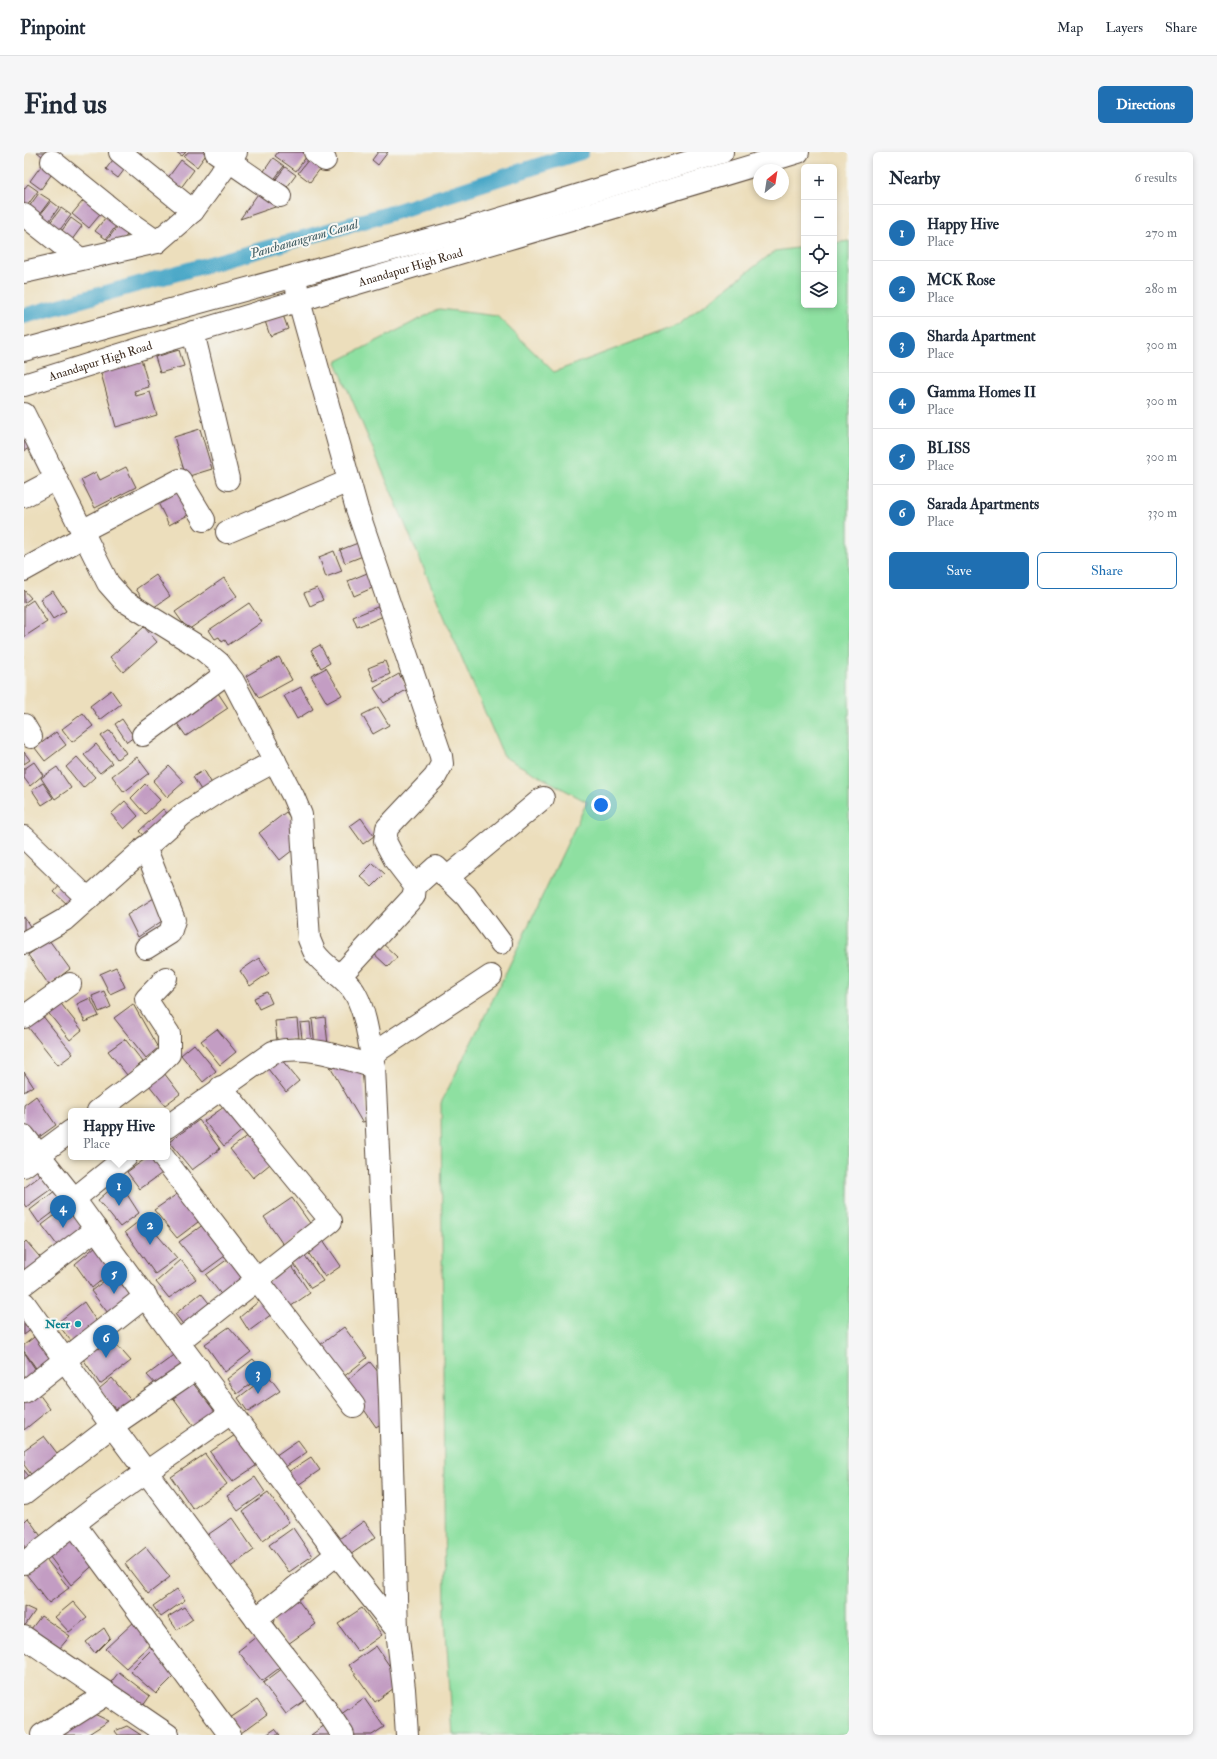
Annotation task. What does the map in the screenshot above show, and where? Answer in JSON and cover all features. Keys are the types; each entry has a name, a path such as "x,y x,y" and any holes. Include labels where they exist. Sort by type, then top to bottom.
{"street":[{"path":"120,152 193,211"},
{"name":"Anandapur High Road","path":"24,350 467,229 722,152"},
{"name":"Anandapur High Road","path":"24,385 193,332 627,205 798,152"},
{"path":"24,272 157,242 193,211 227,155 280,196"},
{"path":"52,161 120,216 157,242"},
{"path":"24,215 80,259"},
{"path":"295,276 299,301 357,509 441,756 442,764 435,777 387,828 385,841 395,860 415,886"},
{"path":"193,332 228,479"},
{"path":"24,414 108,583 123,600 202,649 219,662 233,681 293,796 301,815 309,939 315,953 340,976 356,994 363,1017 372,1061 390,1400 397,1630 404,1689 407,1735"},
{"path":"24,496 56,479"},
{"path":"27,562 83,534 180,480 204,520"},
{"path":"227,532 349,481"},
{"path":"143,735 227,673"},
{"path":"24,943 64,920 182,815 219,791 275,761"},
{"path":"447,878 543,798"},
{"path":"24,837 88,899"},
{"path":"145,847 174,920 170,932 146,948"},
{"path":"340,976 414,896 415,886 436,867 466,896 500,943"},
{"path":"170,1125 273,1052 288,1049 321,1052 372,1061 491,976"},
{"path":"102,1108 155,1068 169,1054 170,1034 146,999 166,978"},
{"path":"24,1017 70,984"},
{"path":"178,1342 331,1221 222,1087"},
{"path":"31,1161 68,1133"},
{"path":"24,1136 31,1161 74,1198 178,1342 337,1554 397,1630"},
{"path":"74,1198 122,1160"},
{"path":"165,1160 354,1406"},
{"path":"24,1284 96,1229"},
{"path":"24,1392 146,1296"},
{"path":"24,1303 112,1426 256,1619 323,1705 344,1735"},
{"path":"24,1494 112,1426 198,1367"},
{"path":"24,1563 146,1470 231,1412"},
{"path":"74,1524 230,1735"},
{"path":"256,1619 337,1554"},
{"path":"24,1638 168,1735"},
{"path":"42,1735 107,1694"}],"green space":[{"path":"849,241 849,1735 453,1735 445,1617 441,1103 499,987 587,802 504,757 336,362 439,309 497,316 554,372 678,325 775,251 801,247 801,308 837,308 837,243"}],"building":[{"path":"37,152 51,152 46,159"},
{"path":"119,152 131,161 118,178 106,169"},
{"path":"176,152 186,152 182,156"},
{"path":"188,152 208,152 197,167 184,157"},
{"path":"278,152 309,153 296,171 275,156"},
{"path":"378,152 388,152 378,165 372,160"},
{"path":"312,155 324,164 310,182 298,173"},
{"path":"273,158 284,166 270,185 260,177"},
{"path":"181,160 194,170 180,189 167,179"},
{"path":"43,163 54,171 41,189 30,181"},
{"path":"285,167 296,175 282,194 271,186"},
{"path":"28,184 38,191 24,210 24,189"},
{"path":"260,191 281,205 240,219"},
{"path":"39,193 50,200 36,219 26,211"},
{"path":"87,196 104,210 89,228 72,214"},
{"path":"51,201 59,207 45,227 36,220"},
{"path":"61,208 71,215 56,235 46,228"},
{"path":"109,213 120,221 106,239 95,231"},
{"path":"71,218 82,226 69,244 58,236"},
{"path":"121,222 131,229 118,248 107,240"},
{"path":"283,315 288,329 270,336 265,321"},
{"path":"179,350 184,366 160,373 155,357"},
{"path":"141,359 149,387 134,391 136,396 150,392 157,415 116,427 100,370"},
{"path":"24,429 33,446 24,451"},
{"path":"200,429 212,469 186,477 174,437"},
{"path":"126,467 136,487 95,508 81,480 96,472 100,480"},
{"path":"178,491 190,514 169,525 157,501"},
{"path":"363,541 368,554 345,563 340,550"},
{"path":"334,551 342,571 326,577 319,557"},
{"path":"372,571 379,585 354,596 348,581"},
{"path":"156,575 170,596 150,610 136,589"},
{"path":"224,578 237,596 188,630 175,612"},
{"path":"317,588 323,600 310,606 304,593"},
{"path":"24,590 31,598 24,603"},
{"path":"53,591 66,611 53,619 40,599"},
{"path":"33,600 47,622 24,637 24,606"},
{"path":"249,603 262,622 228,645 225,640 222,642 219,637 215,639 209,630"},
{"path":"382,605 386,615 357,627 353,617"},
{"path":"144,627 157,642 123,672 110,657"},
{"path":"320,645 330,663 321,668 311,650"},
{"path":"279,657 292,680 259,698 246,676"},
{"path":"385,661 390,674 374,681 368,668"},
{"path":"326,668 342,695 327,703 311,676"},
{"path":"399,674 408,689 384,703 374,688"},
{"path":"301,687 313,709 297,719 284,696"},
{"path":"111,690 121,704 100,720 90,706"},
{"path":"216,690 228,708 186,736 174,719"},
{"path":"378,707 389,725 373,734 362,715"},
{"path":"83,713 93,726 72,742 62,729"},
{"path":"122,719 134,737 127,742 115,724"},
{"path":"110,730 126,753 117,759 101,736"},
{"path":"56,732 66,745 45,761 35,748"},
{"path":"96,744 112,763 100,773 84,755"},
{"path":"24,752 30,760 24,764"},
{"path":"77,757 95,777 83,788 66,767"},
{"path":"137,757 149,773 124,792 112,776"},
{"path":"34,762 43,775 30,786 24,778 24,769"},
{"path":"169,766 184,782 167,797 153,781"},
{"path":"57,767 71,788 55,799 41,778"},
{"path":"204,770 215,789 204,795 193,777"},
{"path":"43,783 53,798 42,805 32,790"},
{"path":"145,784 160,800 145,814 131,798"},
{"path":"125,801 138,816 124,829 111,814"},
{"path":"163,809 172,819 148,841 139,831"},
{"path":"286,812 295,824 298,846 280,860 259,833"},
{"path":"361,818 374,836 363,844 350,826"},
{"path":"373,863 385,874 372,887 360,876"},
{"path":"60,885 74,898 68,905 54,892"},
{"path":"154,898 163,915 162,921 138,937 127,915"},
{"path":"24,917 31,928 24,933"},
{"path":"49,940 70,969 49,985 28,955"},
{"path":"380,941 397,957 388,967 371,951"},
{"path":"259,958 269,973 250,986 240,971"},
{"path":"116,967 125,987 110,994 100,974"},
{"path":"104,991 111,1007 99,1012 92,996"},
{"path":"267,992 272,1003 259,1009 254,998"},
{"path":"90,998 99,1016 85,1022 77,1004"},
{"path":"58,1000 82,1030 70,1040 46,1010"},
{"path":"133,1004 158,1048 146,1058 114,1018"},
{"path":"38,1010 73,1054 58,1065 24,1022"},
{"path":"325,1017 328,1045 315,1047 312,1019"},
{"path":"297,1019 299,1038 277,1040 275,1021"},
{"path":"310,1022 312,1045 303,1046 300,1023"},
{"path":"217,1029 236,1052 220,1065 201,1041"},
{"path":"125,1039 143,1062 127,1075 108,1051"},
{"path":"194,1044 216,1071 203,1082 181,1055"},
{"path":"281,1059 299,1081 286,1092 268,1069"},
{"path":"330,1067 362,1069 368,1121 362,1122"},
{"path":"24,1072 33,1086 24,1092"},
{"path":"164,1073 180,1094 165,1105 149,1085"},
{"path":"36,1096 56,1125 35,1140 24,1124 24,1105"},
{"path":"231,1102 250,1124 224,1146 204,1121"},
{"path":"199,1120 220,1149 192,1170 170,1141"},
{"path":"253,1132 275,1160 253,1178 230,1149"},
{"path":"144,1160 156,1160 165,1171 140,1189 127,1172"},
{"path":"44,1173 54,1187 26,1207 24,1204 24,1188"},
{"path":"119,1182 139,1213 120,1227 98,1200"},
{"path":"56,1190 67,1202 39,1223 30,1210"},
{"path":"180,1192 202,1219 177,1238 154,1210"},
{"path":"292,1198 312,1226 284,1246 264,1217"},
{"path":"67,1206 85,1231 60,1249 42,1225"},
{"path":"143,1218 177,1258 155,1274 125,1232"},
{"path":"207,1222 229,1253 203,1272 179,1242"},
{"path":"321,1237 341,1266 325,1277 305,1248"},
{"path":"26,1241 45,1263 24,1279 24,1243"},
{"path":"96,1246 116,1268 92,1288 75,1264"},
{"path":"303,1253 323,1281 311,1288 292,1261"},
{"path":"232,1256 248,1278 223,1297 206,1275"},
{"path":"181,1260 196,1279 169,1298 156,1282"},
{"path":"291,1265 310,1293 284,1311 264,1284"},
{"path":"117,1271 137,1297 111,1317 91,1291"},
{"path":"201,1293 212,1307 186,1328 175,1314"},
{"path":"265,1296 276,1311 249,1331 240,1317"},
{"name":"Neer","path":"84,1302 99,1325 74,1345 57,1323"},
{"path":"24,1308 37,1325 24,1335"},
{"path":"229,1327 251,1352 225,1372 205,1344"},
{"path":"344,1327 367,1358 342,1378 316,1348"},
{"path":"43,1330 59,1355 38,1371 24,1351 24,1345"},
{"path":"108,1335 131,1361 100,1384 81,1356"},
{"path":"24,1352 40,1376 24,1386"},
{"path":"177,1353 186,1366 158,1387 147,1375"},
{"path":"253,1359 265,1373 237,1394 227,1379"},
{"path":"370,1362 383,1378 385,1421 376,1427 345,1382"},
{"path":"268,1375 280,1391 248,1412 238,1398"},
{"path":"112,1378 134,1404 119,1414 99,1389"},
{"path":"192,1382 216,1413 194,1426 172,1396"},
{"path":"36,1390 50,1409 24,1430 24,1399"},
{"path":"238,1433 260,1463 232,1482 210,1452"},
{"path":"44,1436 60,1457 33,1477 24,1465 24,1450"},
{"path":"298,1440 307,1452 281,1470 272,1458"},
{"path":"205,1454 227,1484 193,1509 171,1477"},
{"path":"311,1457 320,1470 295,1487 285,1474"},
{"path":"24,1470 32,1480 24,1486"},
{"path":"255,1477 265,1492 238,1511 227,1496"},
{"path":"268,1493 289,1522 263,1540 243,1511"},
{"path":"28,1518 45,1542 24,1557 24,1522"},
{"path":"232,1518 254,1550 229,1568 206,1536"},
{"path":"364,1521 376,1537 347,1557 336,1541"},
{"path":"293,1528 312,1556 289,1572 269,1545"},
{"path":"76,1532 98,1561 71,1585 47,1553"},
{"path":"146,1547 170,1577 148,1594 125,1564"},
{"path":"46,1559 69,1588 49,1603 26,1574"},
{"path":"177,1589 185,1600 161,1617 153,1606"},
{"path":"297,1599 316,1624 288,1644 274,1623 277,1613"},
{"path":"73,1602 87,1618 69,1632 55,1617"},
{"path":"24,1606 35,1611 24,1627"},
{"path":"184,1607 193,1619 177,1630 168,1617"},
{"path":"362,1608 382,1635 358,1652 338,1624"},
{"path":"41,1616 70,1636 60,1648 31,1629"},
{"path":"136,1620 154,1642 126,1668 105,1649"},
{"path":"104,1628 110,1638 95,1653 86,1642"},
{"path":"261,1633 286,1663 262,1681 238,1651"},
{"path":"156,1645 176,1674 156,1694 130,1671"},
{"path":"376,1646 401,1683 375,1702 349,1665"},
{"path":"287,1665 311,1696 286,1714 263,1683"},
{"path":"119,1672 150,1696 140,1710 108,1686"},
{"path":"364,1698 384,1727 372,1735 350,1735 337,1717"},
{"path":"257,1700 267,1714 241,1733 230,1718"},
{"path":"88,1711 109,1721 87,1735 54,1735"},
{"path":"325,1725 332,1735 311,1735"},
{"path":"127,1726 141,1735 118,1735 115,1731"},
{"path":"275,1729 280,1735 266,1735"}],"waterway":[{"name":"Panchanangram Canal","path":"24,316 385,215 581,152"}],"place":[{"name":"Happy Hive","path":"119,1206"},
{"name":"Gamma Homes II","path":"63,1228"},
{"name":"MCK Rose","path":"150,1245"},
{"name":"BLISS","path":"114,1294"},
{"name":"Neer","path":"78,1324"},
{"name":"Sarada Apartments","path":"106,1358"},
{"name":"Sharda Apartment","path":"258,1394"}]}
